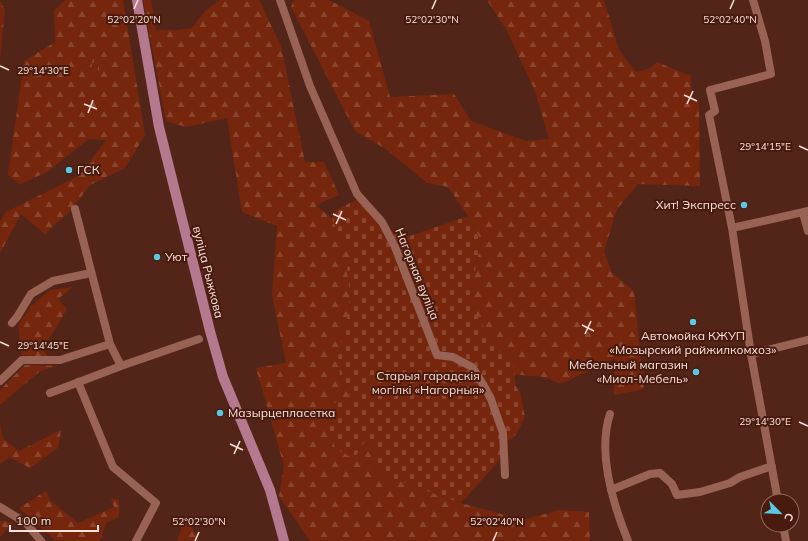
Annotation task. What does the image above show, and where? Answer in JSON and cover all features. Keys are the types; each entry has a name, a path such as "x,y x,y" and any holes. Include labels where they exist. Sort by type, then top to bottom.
{"main road":[{"name":"вуліца Рыжкова","path":"137,0 159,127 210,331 223,377 270,490 284,541"}],"street":[{"name":"Нагорная вуліца","path":"280,0 310,86 357,194 382,222 395,247 437,355 453,357 472,367 492,399 503,433 505,475"},
{"path":"753,0 765,41 771,74 710,90 716,111 709,115 732,228 751,354 777,493"},
{"path":"75,209 110,344 121,366"},
{"path":"732,228 805,212 808,232"},
{"path":"12,323 18,317 31,294 52,281 91,273"},
{"path":"50,393 199,339"},
{"path":"751,354 808,340"},
{"path":"0,381 22,360 60,360 110,344"},
{"path":"78,382 113,466 156,503 136,541"},
{"path":"610,414 606,425 605,453 611,490 621,525 628,541"},
{"path":"611,490 650,474 660,473 672,484 676,495 700,492 730,483 740,477 772,466"},
{"path":"0,506 26,523 41,541"}],"green space":[{"path":"66,0 123,0 145,135 125,168 90,185 70,211 45,234 21,214 0,253 0,222 6,212 80,175 106,140 89,139 47,172 20,184 8,175 24,61 55,42 54,10"},
{"path":"143,0 151,0 156,30 177,30 192,28 205,11 220,0 259,0 281,46 305,162 324,162 339,195 316,205 332,219 346,248 355,256 347,268 350,296 349,309 338,356 340,377 354,402 365,440 377,440 374,472 461,503 523,520 560,510 589,512 590,541 310,541 279,496 284,466 256,368 286,363 272,295 277,226 242,212 227,118 186,127 166,121"},
{"path":"294,0 329,0 369,21 390,97 454,94 471,121 526,141 549,139 535,91 506,29 487,0 604,0 619,50 636,72 650,68 657,62 691,76 692,97 699,102 700,186 638,184 617,209 604,251 612,273 634,291 644,389 614,395 615,358 561,384 544,377 509,374 469,301 481,241 468,216 448,187 427,183 386,149 355,131 291,7"},
{"path":"0,1 5,10 0,60"},
{"path":"93,58 99,60 99,72 91,71"},
{"name":"Старыя гарадскія могілкі «Нагорныя»","path":"358,199 401,239 468,216 481,241 469,301 497,350 513,361 516,387 520,392 525,417 517,433 512,439 506,441 498,462 461,503 374,472 376,440 365,441 354,459 335,448 328,424 329,403 353,402 340,377 338,356 349,309 350,296 347,268 355,256 346,248 332,219 336,210"},
{"path":"73,287 58,299 67,309 43,349 48,357 22,355 18,325 31,306 50,290"},
{"path":"25,365 56,366 39,372 0,405 0,390"},
{"path":"0,424 3,439 19,451 61,430 58,448 30,468 9,457 0,464"},
{"path":"46,491 51,501 78,523 114,507 111,498 119,500 119,517 106,523 100,541 56,541 19,508"},
{"path":"186,516 198,540 177,541"},
{"path":"0,521 13,522 0,537"}],"place":[{"name":"ГСК","path":"69,170"},
{"name":"Хит! Экспресс","path":"744,205"},
{"name":"Уют","path":"157,257"},
{"name":"Автомойка КЖУП «Мозырский райжилкомхоз»","path":"693,322"},
{"name":"Мебельный магазин «Миол-Мебель»","path":"696,372"},
{"name":"Мазырцепласетка","path":"220,413"}]}
